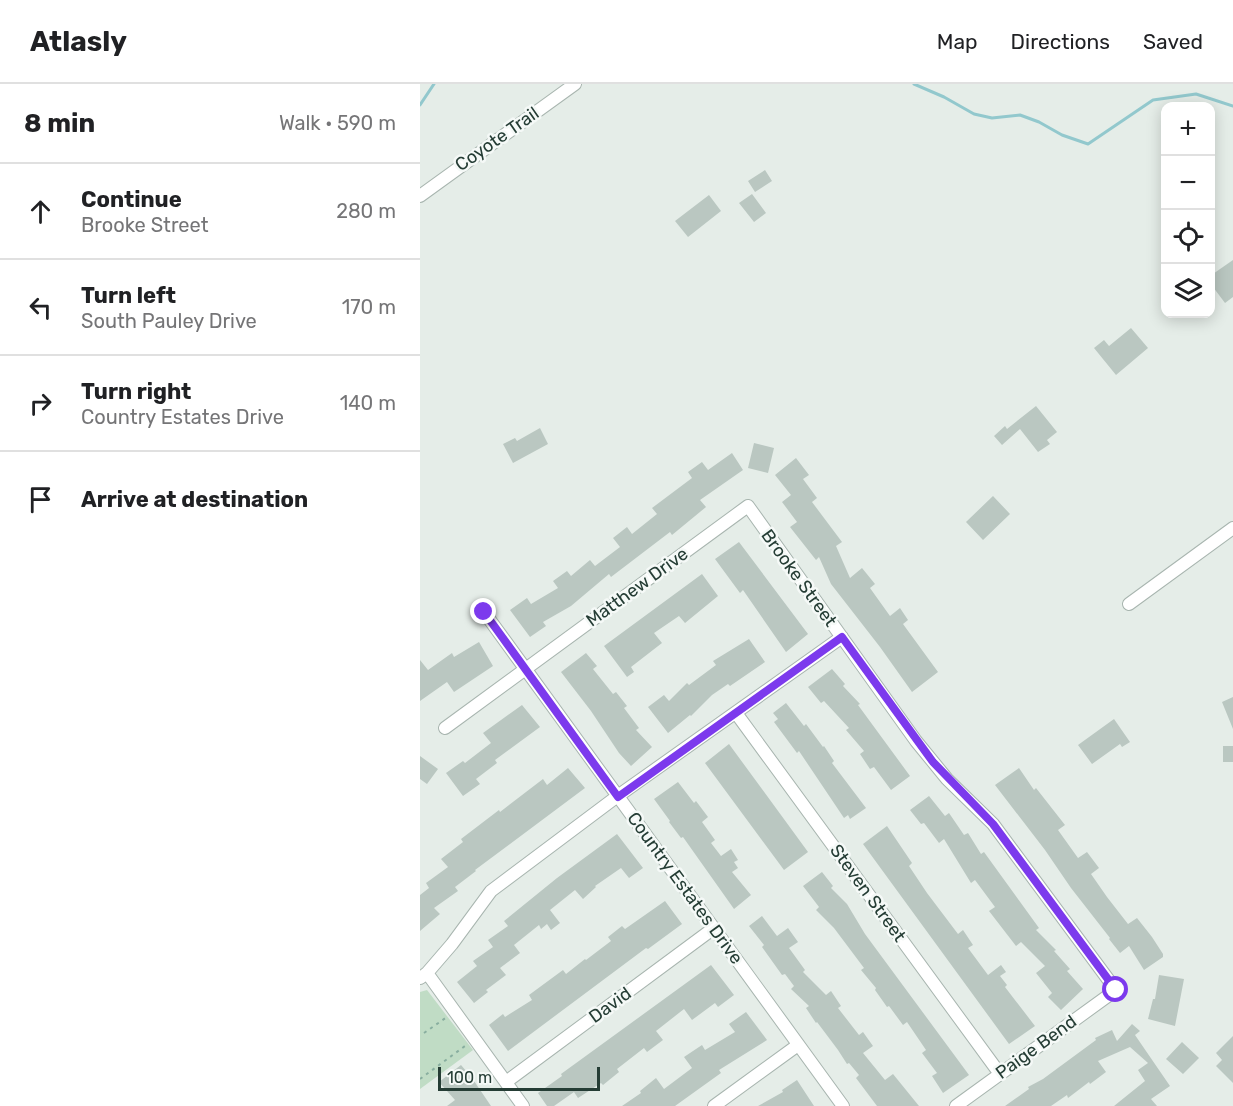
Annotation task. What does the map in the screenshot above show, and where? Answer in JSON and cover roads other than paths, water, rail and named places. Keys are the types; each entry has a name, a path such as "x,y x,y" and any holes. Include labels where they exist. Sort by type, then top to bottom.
{"street":[{"name":"Coyote Trail","path":"420,196 575,84"},
{"name":"Brooke Street","path":"748,506 933,762 993,824 1116,990"},
{"name":"Matthew Drive","path":"445,728 748,506"},
{"path":"1129,604 1233,528"},
{"name":"Country Estates Drive","path":"484,612 843,1106"},
{"path":"523,1106 423,976 452,944 491,891 842,637"},
{"name":"Steven Street","path":"736,713 999,1074"},
{"name":"David","path":"506,1082 714,928"},
{"name":"Paige Bend","path":"956,1106 1116,990"},
{"path":"714,1106 798,1044"}],"waterway":[{"path":"420,105 434,84"},
{"path":"914,84 974,114 992,118 1020,115 1039,122 1062,135 1088,144 1153,100 1196,94 1233,106"}]}
